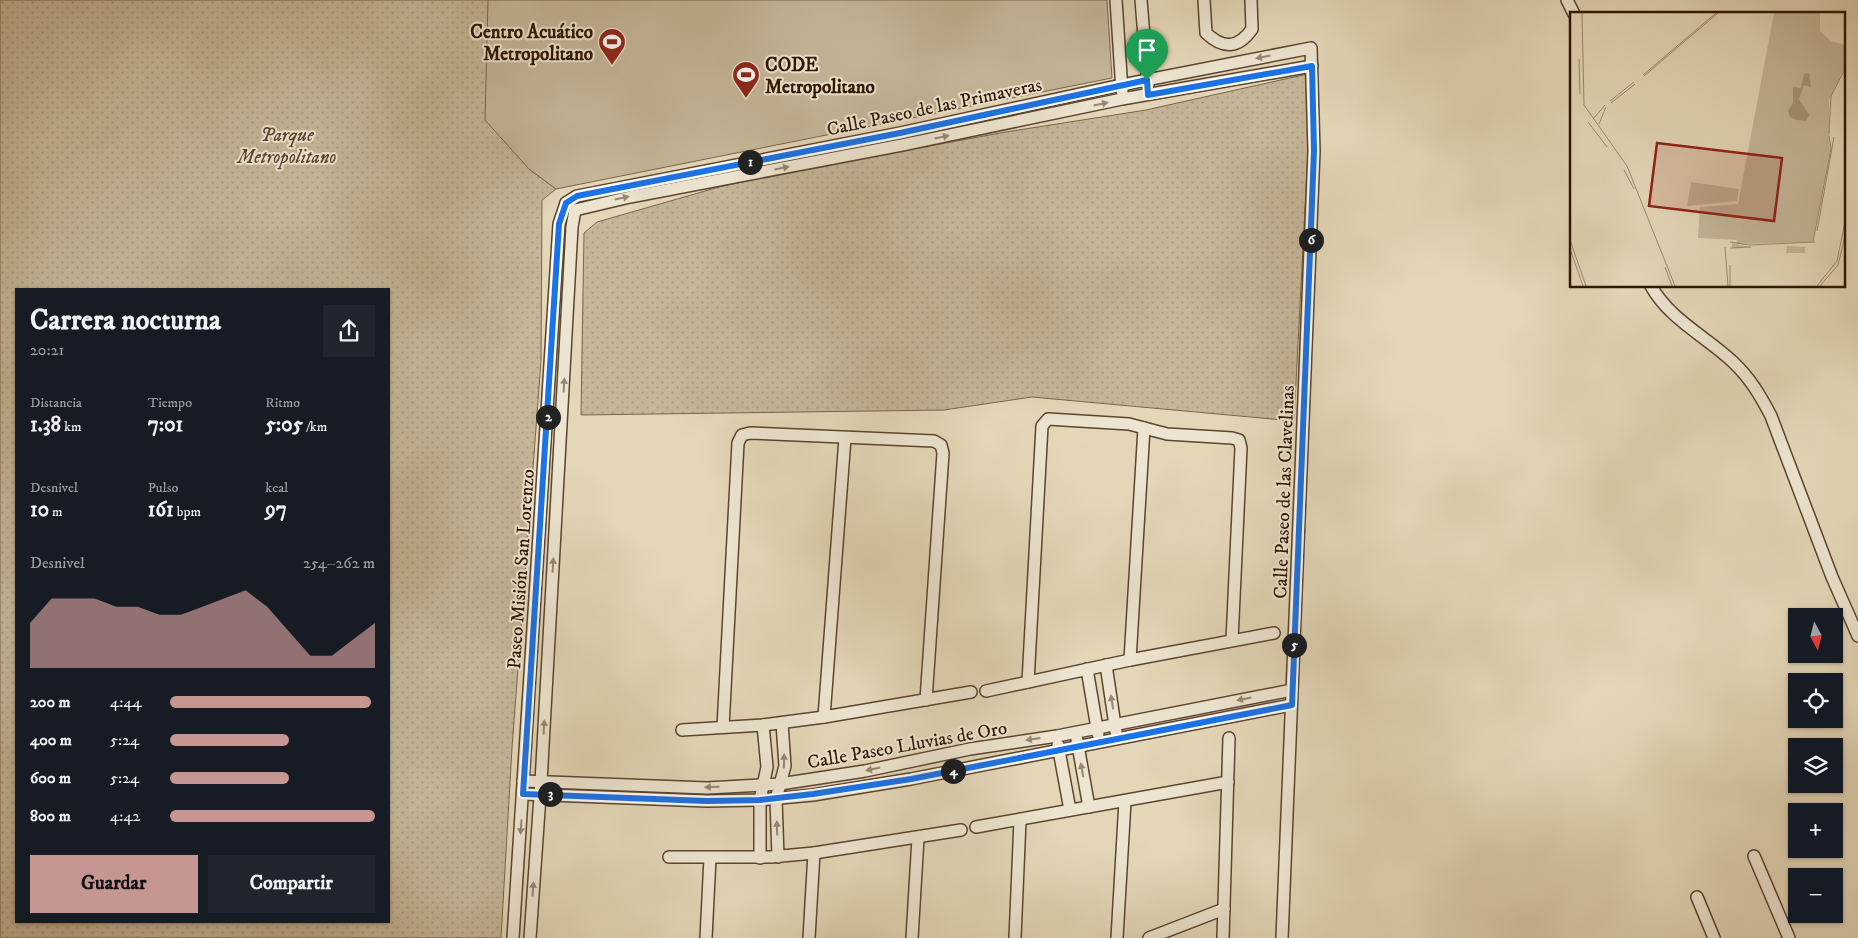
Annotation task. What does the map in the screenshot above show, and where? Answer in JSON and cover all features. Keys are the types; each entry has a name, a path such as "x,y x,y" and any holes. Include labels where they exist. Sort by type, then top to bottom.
{"street":[{"path":"1116,0 1122,100"},
{"path":"1141,0 1148,95"},
{"path":"1204,0 1206,32 1214,40 1223,44 1241,42 1252,29 1251,0"},
{"path":"1567,0 1573,12"},
{"name":"Calle Paseo de las Primaveras","path":"570,206 577,196 900,133 1121,84 1311,48"},
{"name":"Calle Paseo de las Clavelinas","path":"1282,938 1314,151 1311,48"},
{"name":"Calle Paseo de las Primaveras","path":"570,206 630,197 902,145 1148,95 1312,66"},
{"name":"Paseo Misión San Lorenzo","path":"513,938 559,224 570,206"},
{"name":"Paseo Misión San Lorenzo","path":"530,938 541,782 572,227 570,206"},
{"path":"1652,288 1657,297 1677,317 1732,360 1748,376 1760,394 1771,416 1832,577 1858,636"},
{"path":"1028,682 1042,426 1048,419 1129,424 1167,434 1239,440 1241,448 1232,640"},
{"path":"1130,660 1144,428"},
{"path":"723,727 738,443 742,435 750,433 934,441 941,446 943,453 926,700"},
{"path":"824,717 845,438"},
{"path":"986,691 1130,660 1274,633"},
{"path":"1106,665 1116,724 1116,739"},
{"path":"1087,669 1099,742"},
{"name":"Calle Paseo Lluvias de Oro","path":"523,781 707,788 764,786 865,770 970,749 1057,736 1292,690"},
{"path":"682,730 782,723 970,692"},
{"name":"Calle Paseo Lluvias de Oro","path":"523,794 707,801 776,799 911,779 1292,705"},
{"path":"778,857 776,799 785,766 782,723"},
{"path":"760,858 760,800 767,767 763,725"},
{"path":"1076,732 1089,807"},
{"path":"1057,736 1070,810"},
{"path":"1223,938 1229,738"},
{"path":"976,827 1228,782"},
{"path":"1116,938 1124,801"},
{"path":"1015,938 1020,820"},
{"path":"669,857 778,857 918,838 961,830"},
{"path":"912,938 918,838"},
{"path":"809,938 814,853"},
{"path":"1754,856 1789,938"},
{"path":"706,938 710,858"},
{"path":"1697,897 1714,938"},
{"path":"1149,938 1224,909"}],"green space":[{"name":"Parque Metropolitano","path":"0,0 489,0 529,169 556,189 542,200 541,361 512,748 501,938 0,938"},
{"name":"CODE Metropolitano","path":"488,0 1107,0 1112,78 556,189 529,169 485,120"},
{"path":"1312,73 1294,421 1032,397 944,410 581,415 584,233 597,222 719,187 803,169 1006,132 1146,110"}],"place":[{"name":"Centro Acuático Metropolitano","path":"612,66"},
{"name":"CODE Metropolitano","path":"746,99"}],"route":[{"path":"1312,66 1314,151 1292,705 911,779 813,794 760,800 707,801 523,794 559,224 566,203 577,196 628,185 900,133 1121,84 1147,80 1148,95 1312,66"}]}
